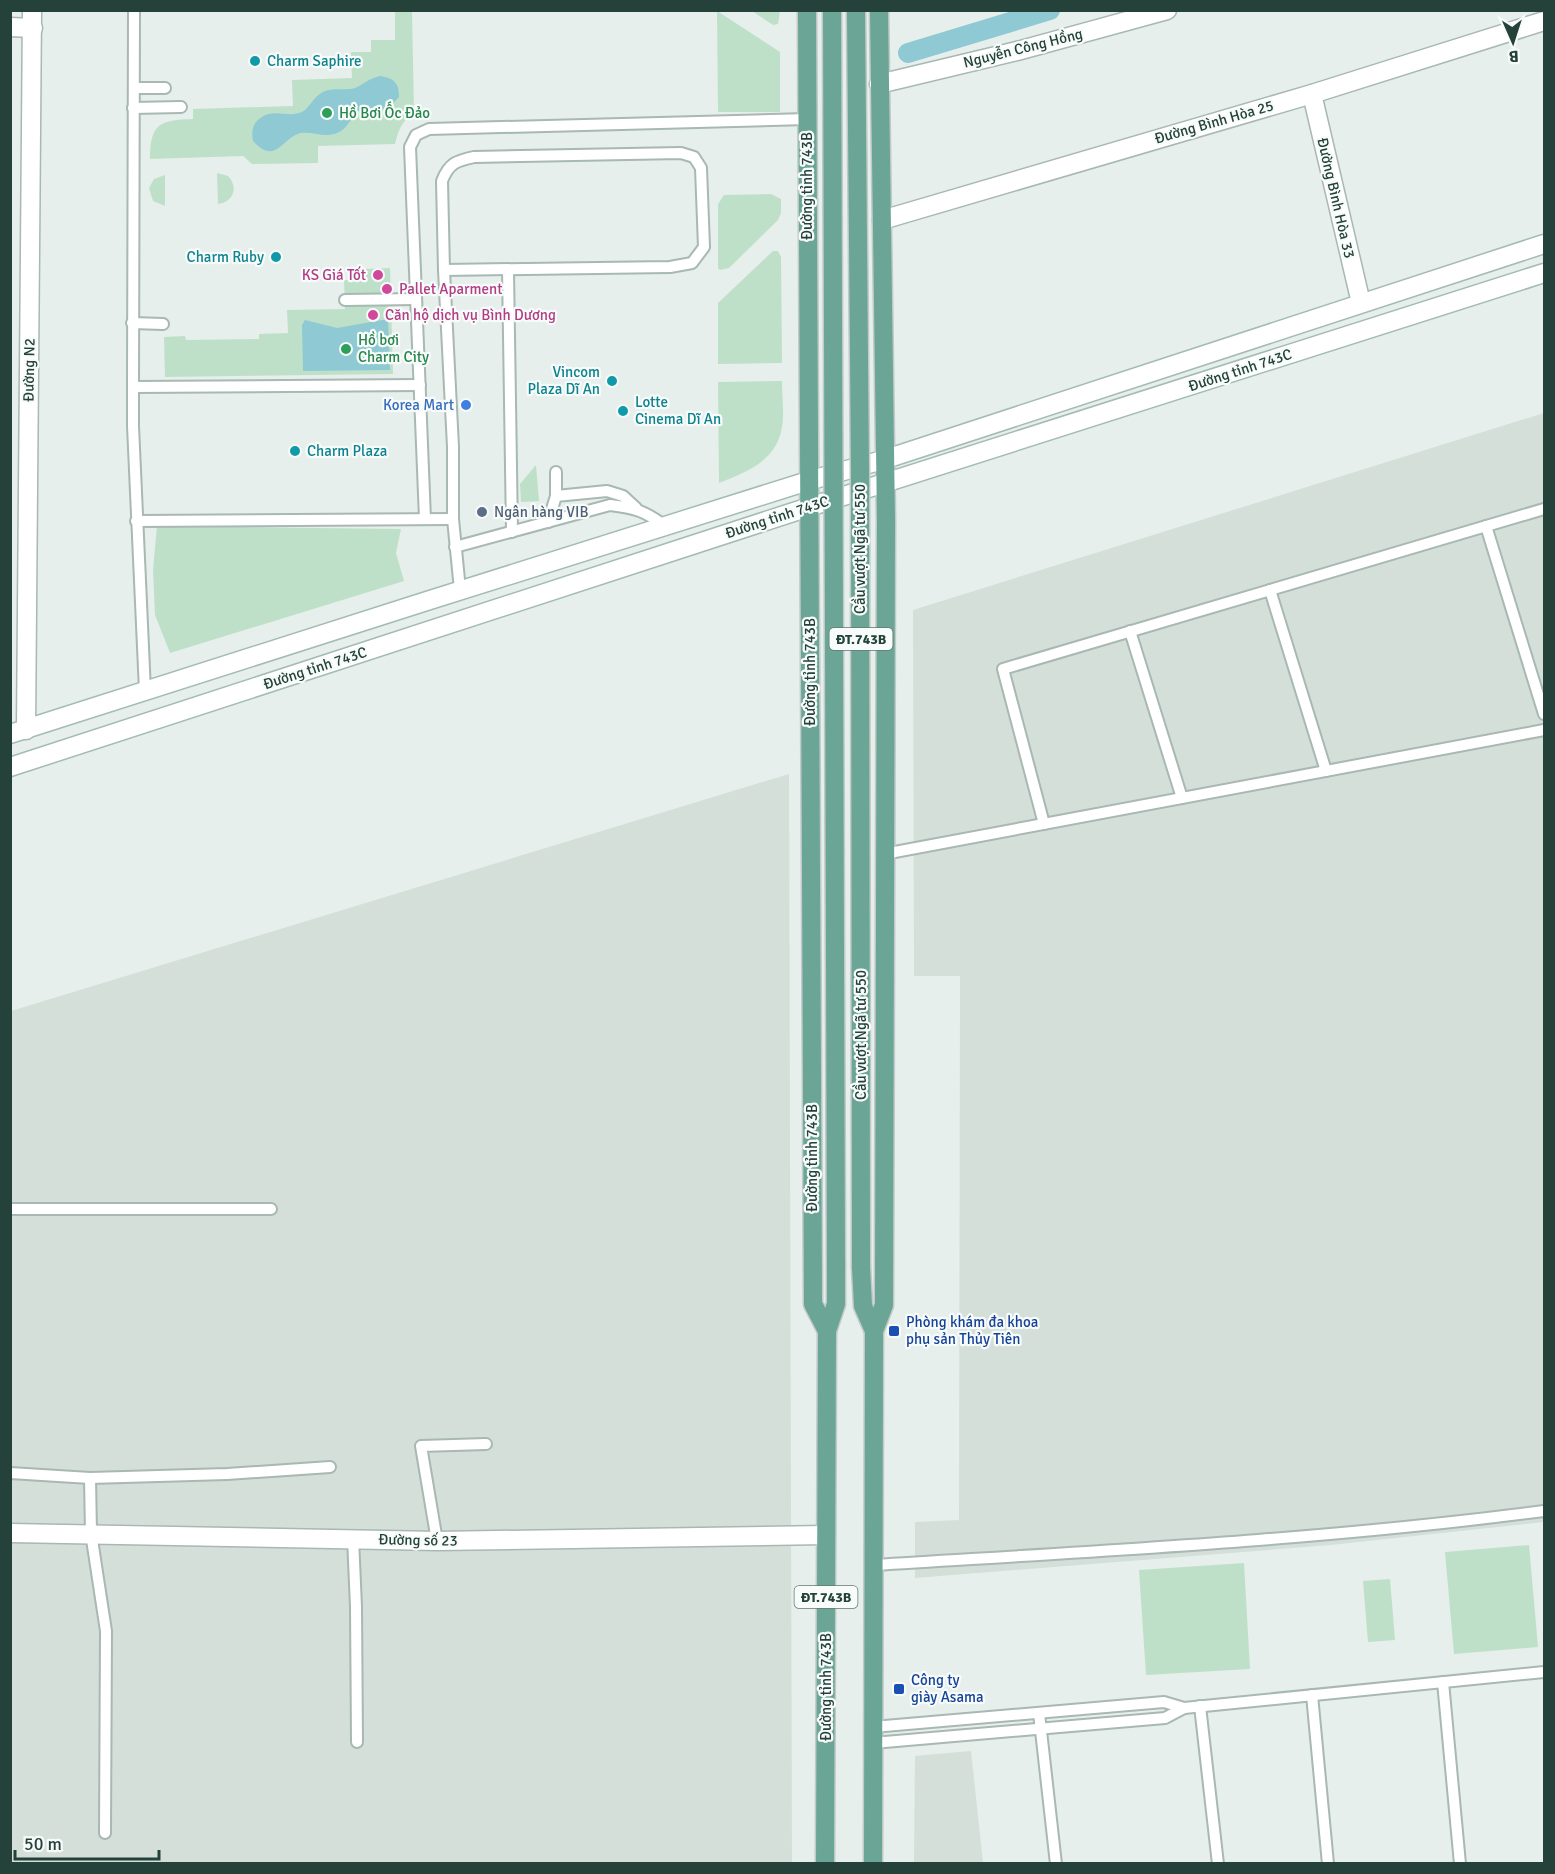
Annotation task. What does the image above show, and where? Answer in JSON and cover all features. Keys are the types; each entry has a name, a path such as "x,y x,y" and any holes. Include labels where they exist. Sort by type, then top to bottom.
{"main road":[{"name":"Đường tỉnh 743B","path":"807,10 813,1304 827,1331"},
{"name":"Cầu vượt Ngã tư 550","path":"832,10 836,1265"},
{"name":"Cầu vượt Ngã tư 550","path":"856,10 860,472 861,1267 863,1306 874,1331"},
{"name":"ĐT.743B","path":"873,1863 874,1331 884,1305 886,459 879,10"},
{"name":"Nguyễn Công Hồng","path":"879,84 1017,51 1167,10"},
{"path":"10,27 33,19"},
{"name":"Đường N2","path":"33,19 18,732 35,759"},
{"name":"Đường Bình Hòa 25","path":"882,220 1544,23"},
{"name":"Đường Bình Hòa 33","path":"1312,93 1360,303"},
{"name":"Đường tỉnh 743C","path":"18,732 459,590 808,481 886,459 1545,244"},
{"name":"Đường tỉnh 743C","path":"10,767 809,507 1545,273"},
{"path":"1335,311 1343,338"},
{"path":"459,590 468,617"},
{"name":"Đường tỉnh 743B","path":"825,1863 827,1331 836,1304 836,1265"},
{"name":"Đường số 23","path":"10,1533 437,1541 826,1534"}],"lane":[{"path":"134,10 133,387 136,521 145,691"},
{"path":"134,88 165,88"},
{"path":"133,108 181,107"},
{"path":"425,519 410,147 416,135 429,129 807,119"},
{"path":"444,270 670,267 692,264 704,247 701,168 694,157 681,153 474,157 458,160 446,170 442,181 444,270 453,447 453,519 459,590"},
{"path":"508,270 512,532"},
{"path":"345,300 416,299"},
{"path":"132,323 163,324"},
{"path":"133,387 420,385"},
{"path":"549,522 556,496 556,472"},
{"path":"556,496 606,491 623,496 636,508"},
{"path":"455,547 610,505 636,508 650,514 665,526"},
{"path":"1044,824 1003,669 1545,509"},
{"path":"136,521 453,519"},
{"path":"1486,526 1545,714"},
{"path":"1270,590 1326,771"},
{"path":"1130,631 1182,798"},
{"path":"884,854 1545,730"},
{"path":"10,1209 271,1209"},
{"path":"437,1541 421,1446 486,1444"},
{"path":"10,1473 90,1478 227,1474 330,1467"},
{"path":"90,1478 91,1533 106,1631 105,1833"},
{"path":"875,1565 1280,1539 1394,1529 1545,1511"},
{"path":"353,1538 357,1742"},
{"path":"873,1735 1041,1729 1165,1718 1184,1708 1200,1706 1545,1671"},
{"path":"1443,1682 1460,1863"},
{"path":"1312,1695 1328,1863"},
{"path":"873,1735 1039,1713 1164,1702 1184,1708"},
{"path":"1200,1706 1218,1863"},
{"path":"1039,1713 1056,1863"}],"shaded area":[{"path":"1544,413 1544,1522 1331,1545 915,1578 915,1522 959,1520 960,976 914,976 913,610"},
{"path":"789,774 792,1863 11,1864 11,1011"},
{"path":"971,1751 983,1863 914,1863 915,1756"}],"green space":[{"path":"395,11 412,11 414,112 402,126 395,144 318,146 318,163 252,164 243,156 150,159 152,138 159,126 172,121 193,119 193,109 293,106 292,80 352,78 351,52 371,52 371,40 395,40"},
{"path":"717,11 780,52 780,112 718,112"},
{"path":"752,11 780,11 778,24 773,25"},
{"path":"217,173 228,176 234,190 231,197 218,204"},
{"path":"165,175 165,206 153,201 149,188 154,179"},
{"path":"771,194 781,199 781,213 778,220 729,268 720,270 718,268 718,204 724,195"},
{"path":"773,251 778,251 781,257 782,363 718,364 718,303"},
{"path":"390,268 393,374 165,377 164,337 185,336 186,340 259,339 259,334 288,333 287,310 345,309 344,280 365,280 365,269"},
{"path":"782,381 783,420 781,432 772,451 757,465 719,483 718,382"},
{"path":"536,465 539,501 521,502 520,484"},
{"path":"157,526 401,529 396,553 404,581 170,653 155,615 153,570"},
{"path":"1529,1545 1538,1647 1454,1654 1445,1552"},
{"path":"1244,1563 1250,1669 1146,1675 1139,1570"},
{"path":"1390,1579 1395,1640 1368,1642 1363,1581"}],"water":[{"name":"Hồ Bơi Ốc Đảo","path":"380,76 392,80 398,88 399,97 388,109 358,111 339,132 329,135 301,133 274,151 261,148 253,141 255,124 266,115 299,113 323,92 355,88"},
{"name":"Hồ bơi Charm City","path":"388,319 390,370 303,371 302,325 305,320 337,328"}],"waterway":[{"path":"908,53 1050,10"}],"place":[{"name":"Charm Saphire","path":"255,61"},
{"name":"Hồ Bơi Ốc Đảo","path":"327,113"},
{"name":"Charm Ruby","path":"276,257"},
{"name":"KS Giá Tốt","path":"378,275"},
{"name":"Pallet Aparment","path":"387,289"},
{"name":"Căn hộ dịch vụ Bình Dương","path":"373,315"},
{"name":"Hồ bơi Charm City","path":"346,349"},
{"name":"Vincom Plaza Dĩ An","path":"612,381"},
{"name":"Korea Mart","path":"466,405"},
{"name":"Lotte Cinema Dĩ An","path":"623,411"},
{"name":"Charm Plaza","path":"295,451"},
{"name":"Ngân hàng VIB","path":"482,512"},
{"name":"Phòng khám đa khoa phụ sản Thủy Tiên","path":"894,1331"},
{"name":"Công ty giày Asama","path":"899,1689"}]}
